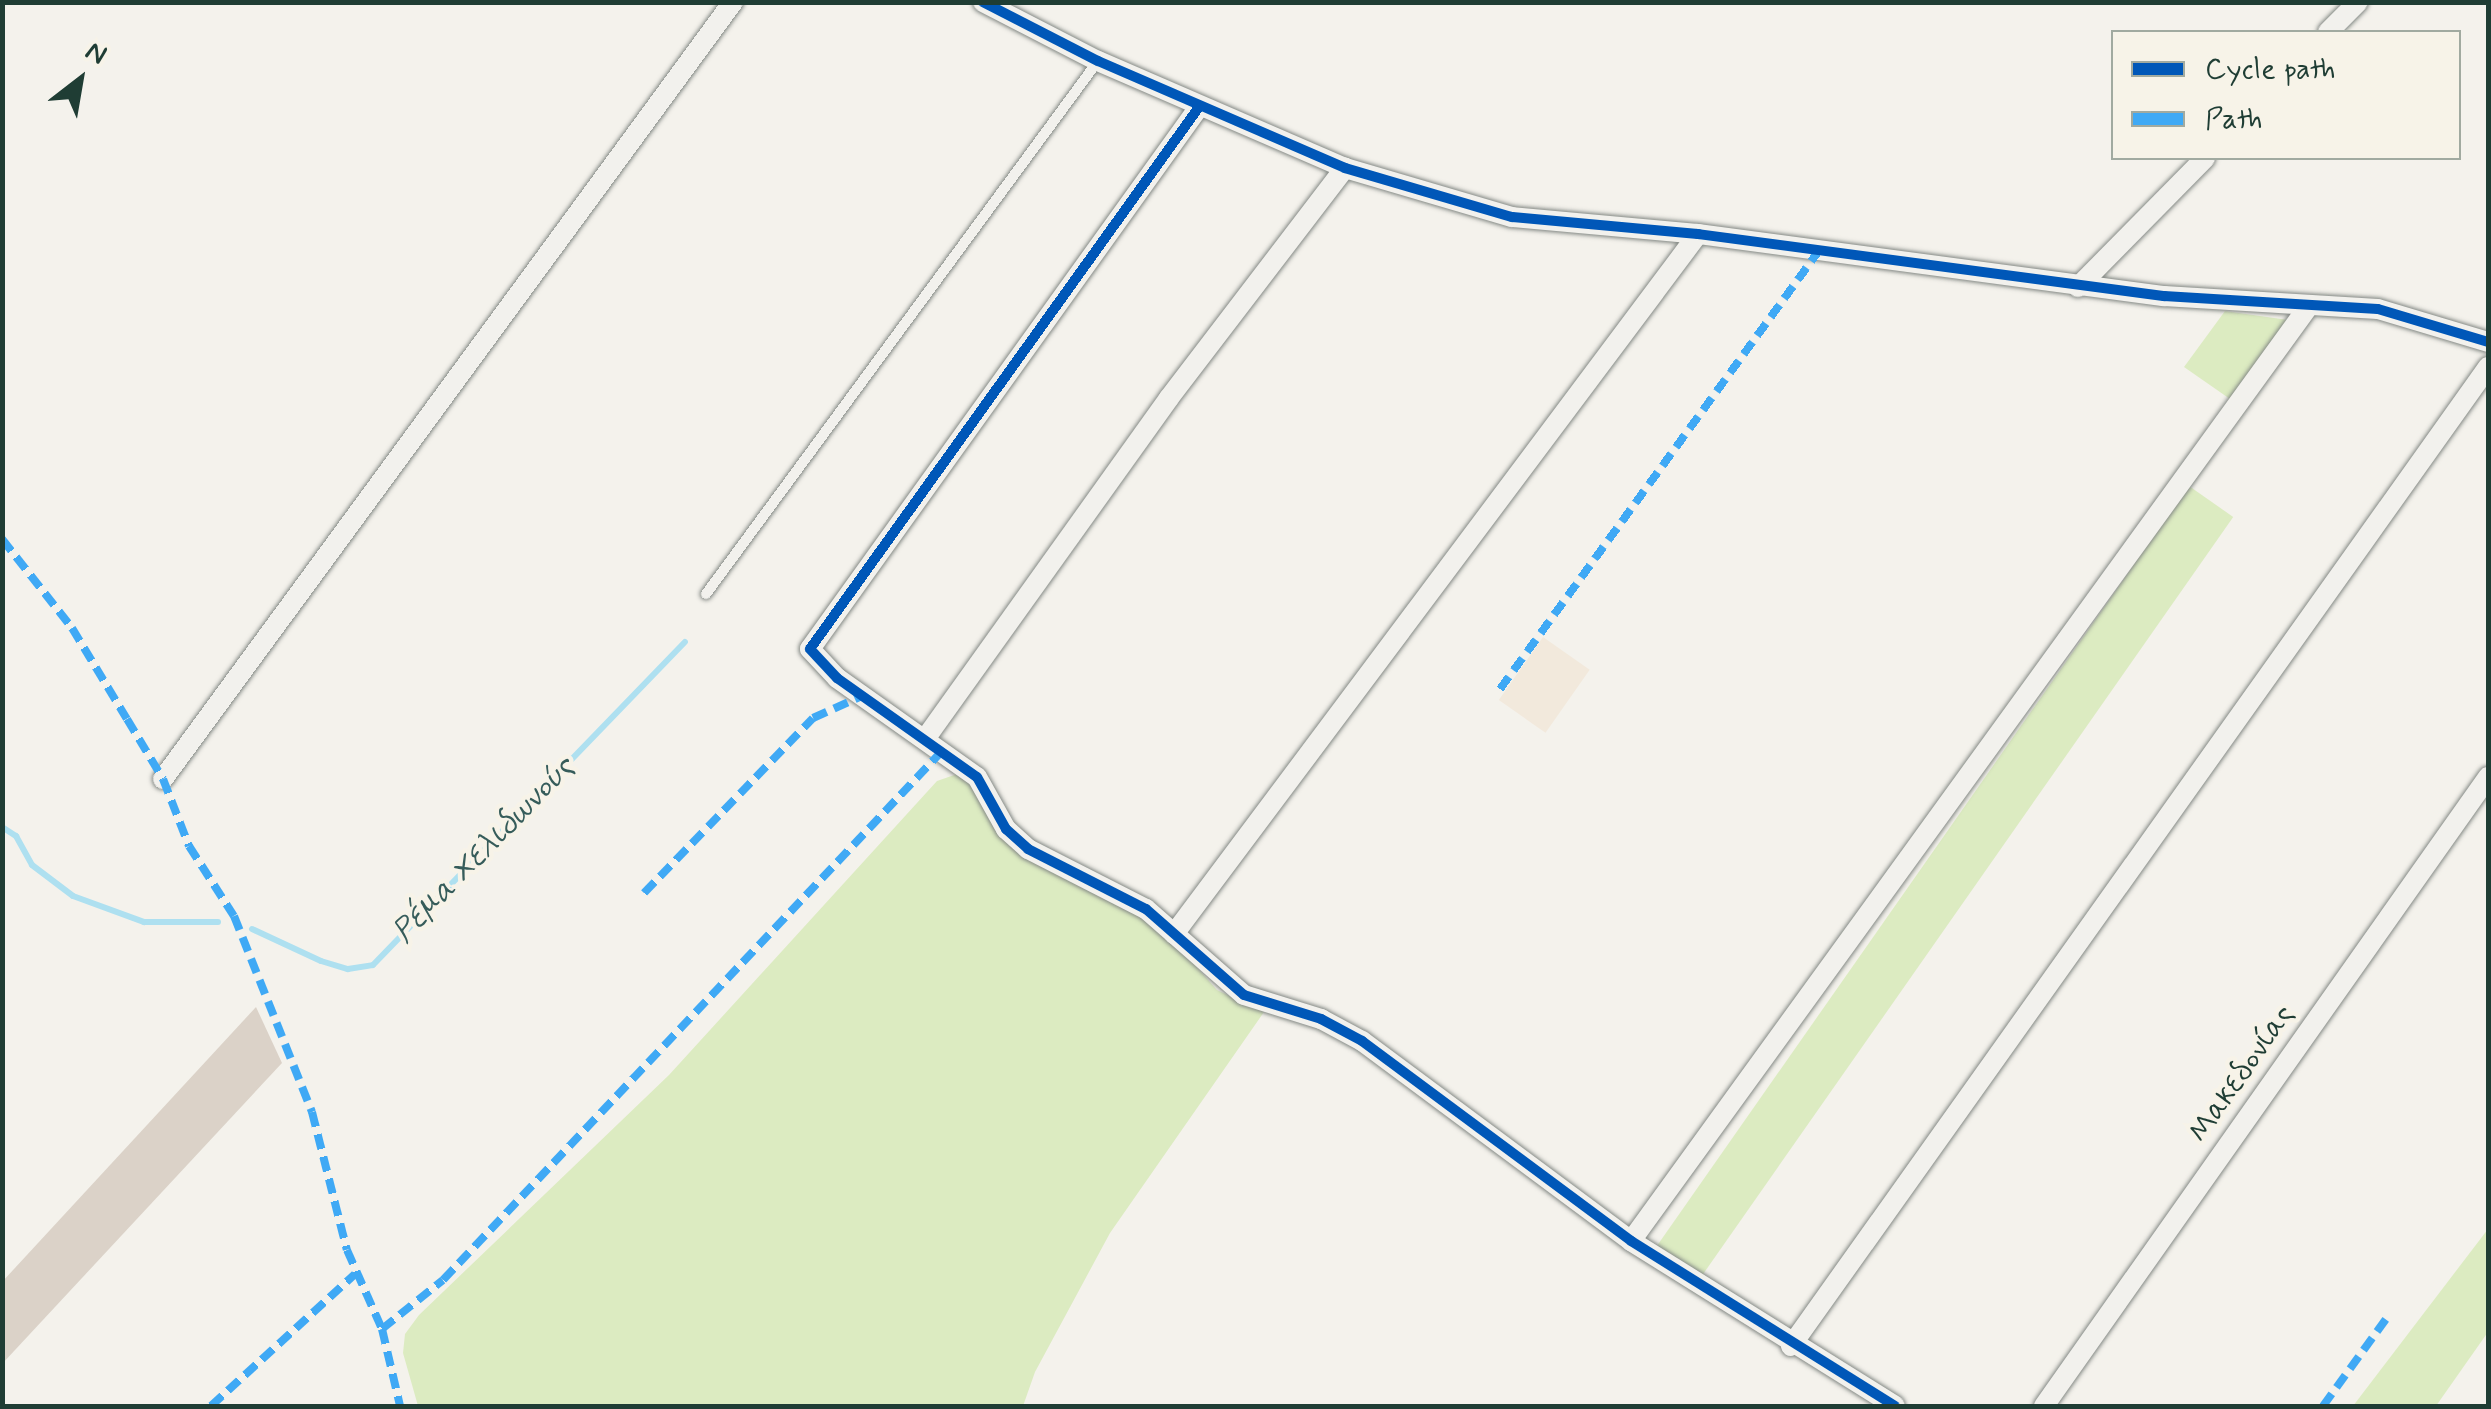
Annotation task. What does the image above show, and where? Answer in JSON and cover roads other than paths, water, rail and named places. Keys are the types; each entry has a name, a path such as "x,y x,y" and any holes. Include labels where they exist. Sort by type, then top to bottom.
{"street":[{"path":"163,779 732,2"},
{"path":"983,2 1098,61 1345,168 1512,217 1698,234 2078,287 2308,307 2378,309 2488,342"},
{"path":"2330,30 2358,2"},
{"path":"1199,107 810,649 837,678 977,777 1006,829 1028,849 1112,887 1174,934 1244,996 1320,1018 1362,1041 1631,1241 1791,1346 1895,1406"},
{"path":"2078,287 2203,160"},
{"path":"925,739 1191,368 1345,168"},
{"path":"1174,934 1698,234"},
{"path":"1631,1241 2308,307"},
{"path":"1791,1346 2488,367"},
{"name":"Μακεδονίας","path":"2044,1406 2488,777"}],"lane":[{"path":"706,594 1098,61"}],"waterway":[{"name":"Ρέμα Χελιδωνούς","path":"252,929 321,961 348,969 373,965 685,642"},
{"name":"Ρέμα Χελιδωνούς","path":"2,827 16,836 32,865 73,896 144,922 218,922"}]}
